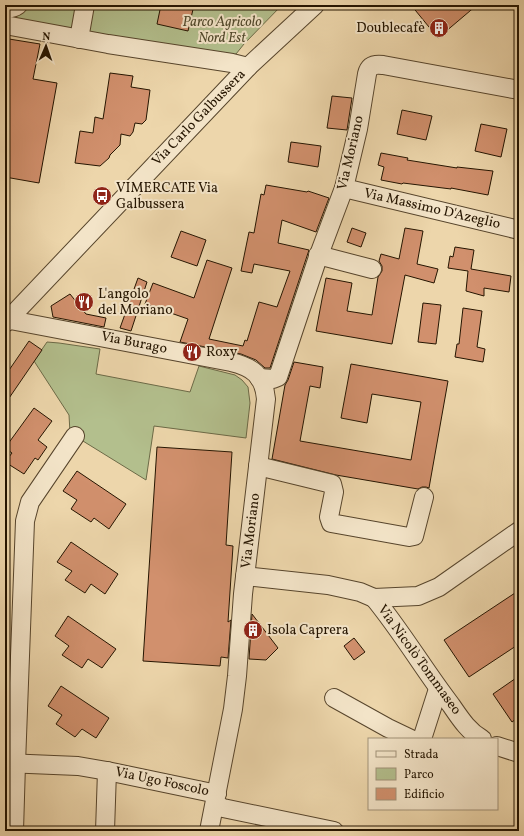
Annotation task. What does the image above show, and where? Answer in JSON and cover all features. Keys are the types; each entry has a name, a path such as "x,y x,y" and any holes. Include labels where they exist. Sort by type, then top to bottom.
{"street":[{"path":"5,8 10,9 18,5"},
{"path":"79,39 86,5"},
{"name":"Via Carlo Galbussera","path":"6,321 248,67 315,5"},
{"path":"5,25 108,44 232,62 248,67"},
{"name":"Via Moriano","path":"259,378 273,379 278,377 318,255 344,188 358,129 369,68 378,64 519,90"},
{"name":"Via Massimo D'Azeglio","path":"344,188 519,230"},
{"path":"318,255 372,269"},
{"name":"Via Burago","path":"6,321 231,362 246,367 259,378"},
{"name":"Via Moriano","path":"209,831 233,709 245,580 266,399 264,387 259,378"},
{"path":"14,831 10,764 25,521 30,502 74,436"},
{"path":"258,466 332,484 334,492 329,517 331,522 409,537 414,536 424,497"},
{"path":"245,580 374,598 418,596 439,587 519,531"},
{"name":"Via Nicolò Tommaseo","path":"374,598 403,636 438,689 469,730 481,738"},
{"path":"422,738 438,689"},
{"path":"334,698 409,738"},
{"path":"498,746 519,753"},
{"name":"Via Ugo Foscolo","path":"10,764 78,766 107,771 216,799 223,808 334,831"},
{"name":"Via Ugo Foscolo","path":"105,831 107,771"}],"green space":[{"name":"Parco Agricolo Nord Est","path":"5,5 282,5 236,54 224,57 5,17"},
{"path":"47,342 100,349 96,374 190,392 199,366 235,375 248,387 250,403 246,438 154,426 146,480 70,433 69,415 34,361"}],"building":[{"path":"161,5 194,5 188,31 157,24"},
{"name":"Doublecafè","path":"411,5 477,5 438,38"},
{"path":"9,39 40,44 33,79 57,83 39,183 5,177 5,64"},
{"path":"110,73 133,76 131,87 150,90 146,120 142,124 135,123 133,132 130,136 121,134 120,145 100,166 75,163 80,131 93,133 95,117 103,119"},
{"path":"332,96 352,98 347,130 327,128"},
{"path":"402,110 432,116 426,140 397,134"},
{"path":"481,124 507,129 501,157 475,151"},
{"path":"291,142 321,146 318,167 288,162"},
{"path":"381,153 408,158 407,160 457,168 493,171 488,195 451,188 402,184 381,180 384,167 378,165"},
{"path":"266,185 308,191 329,198 316,232 282,220 278,243 309,250 270,368 265,368 256,360 241,354 180,342 188,319 145,304 153,283 194,298 207,260 232,268 209,339 243,346 245,340 247,341 259,302 277,307 290,271 254,264 252,273 241,271 249,232 254,233 261,194 264,195"},
{"path":"352,228 366,233 361,247 347,242"},
{"path":"405,228 423,231 417,264 438,269 434,283 405,275 392,344 316,331 326,278 352,283 347,311 372,315 378,277 382,271 382,266 379,261 381,254 399,259"},
{"path":"181,231 206,240 197,266 171,257"},
{"path":"455,247 474,250 471,269 511,276 509,292 484,288 484,296 466,291 468,271 448,268 450,256 453,257"},
{"path":"138,278 147,282 131,331 120,328"},
{"path":"70,294 86,314 106,318 104,327 53,317 51,306"},
{"path":"423,303 441,305 436,344 418,342"},
{"path":"463,308 482,311 477,347 485,349 483,362 455,357 457,344 459,344"},
{"path":"29,341 42,350 5,404 5,376"},
{"path":"294,362 323,367 320,388 310,386 300,441 411,460 421,402 372,394 367,423 341,418 351,364 448,381 429,488 422,487 418,489 336,475 272,459 285,385"},
{"path":"34,408 52,421 38,440 47,447 38,460 35,458 24,474 5,462 12,453 5,448"},
{"path":"157,447 232,452 226,545 233,546 228,622 231,620 228,658 221,657 220,666 143,661"},
{"path":"77,471 126,504 109,529 94,518 91,522 71,509 77,500 63,491"},
{"path":"71,542 118,574 105,594 91,584 85,593 65,580 72,571 57,562"},
{"path":"515,593 519,599 519,644 469,677 444,640"},
{"name":"Isola Caprera","path":"252,614 278,648 266,660 249,659"},
{"path":"68,616 116,649 102,668 88,659 82,668 62,655 69,646 55,636"},
{"path":"354,638 365,652 354,660 344,646"},
{"path":"519,676 519,717 512,722 493,694"},
{"path":"61,686 109,718 96,738 82,729 75,737 56,724 62,715 48,706"}],"place":[{"name":"Doublecafè","path":"439,28"},
{"name":"VIMERCATE Via Galbussera","path":"102,196"},
{"name":"L'angolo del Moriano","path":"84,302"},
{"name":"Roxy","path":"192,352"},
{"name":"Isola Caprera","path":"253,630"}]}
